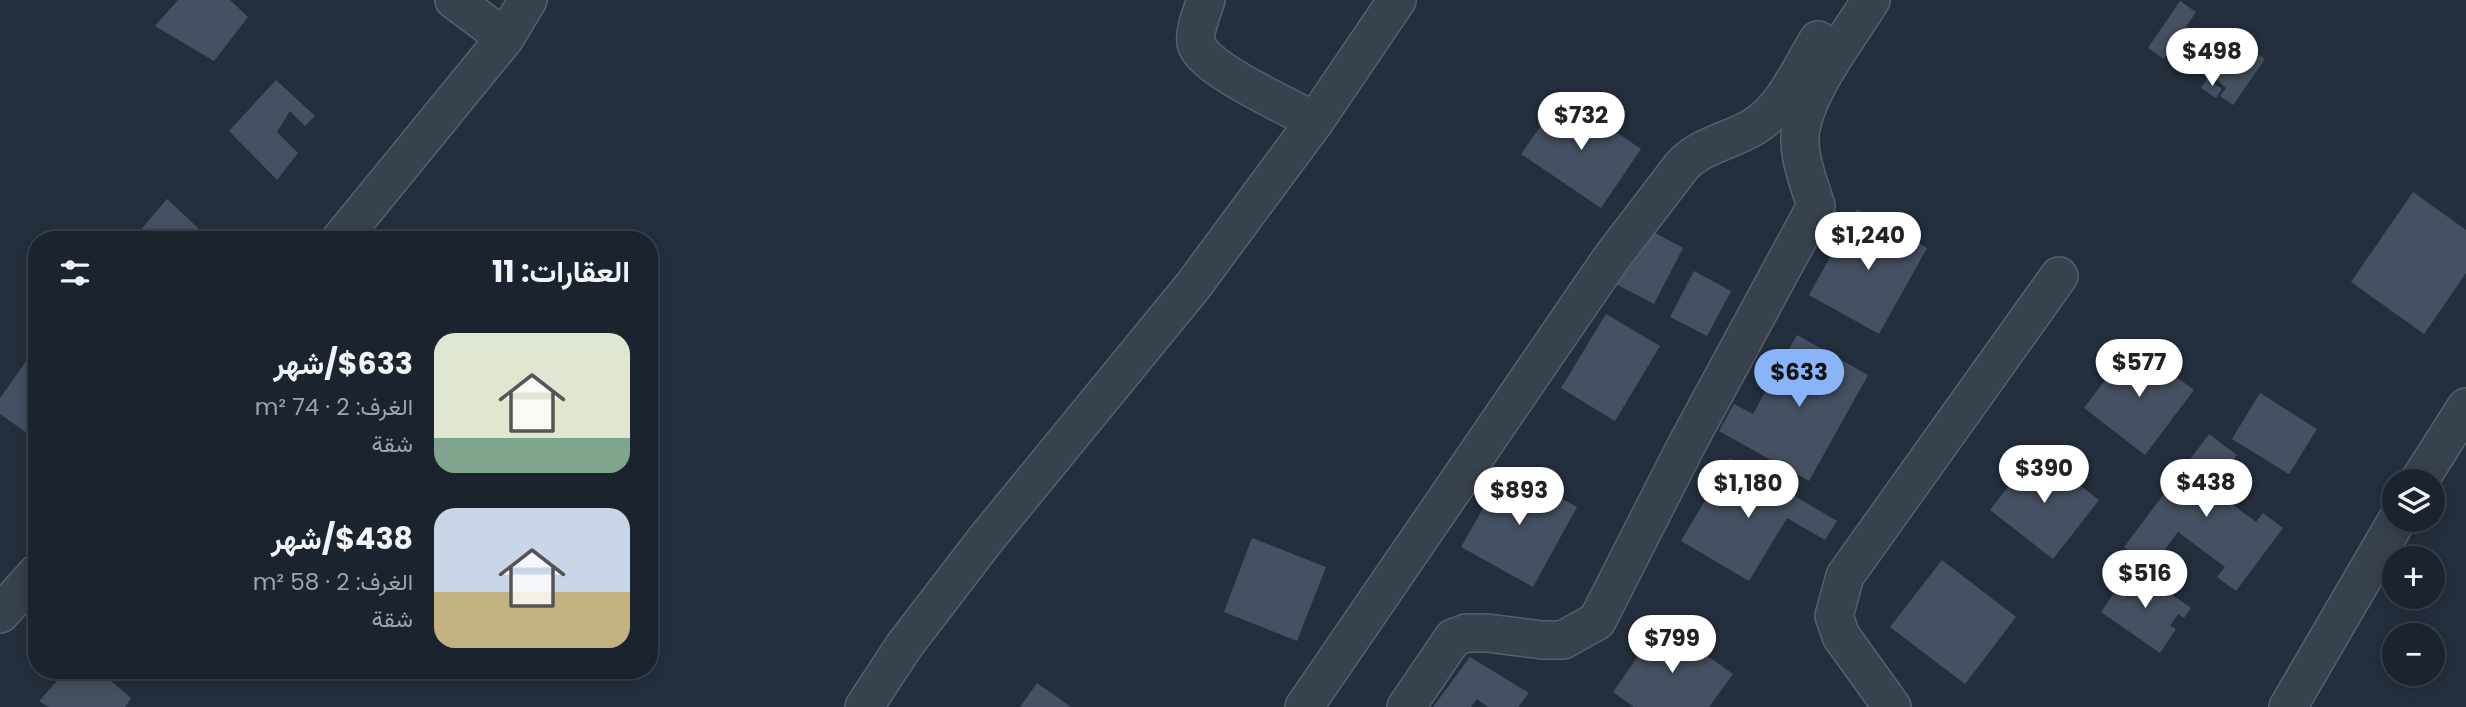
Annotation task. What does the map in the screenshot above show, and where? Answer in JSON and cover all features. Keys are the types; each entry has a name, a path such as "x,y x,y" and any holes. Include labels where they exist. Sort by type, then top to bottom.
{"street":[{"path":"453,0 505,38"},
{"path":"347,231 505,38 528,0"},
{"path":"1206,0 1195,41 1200,54 1224,71 1315,121"},
{"path":"864,707 928,614 1049,460 1193,286 1315,121 1397,0"},
{"path":"1304,707 1610,260 1691,156 1756,126 1774,112 1842,0"},
{"path":"1406,707 1453,638 1466,633 1487,633 1563,640 1597,621 1687,444 1816,206 1801,150 1801,128 1819,85 1871,0"},
{"path":"1892,707 1841,636 1833,616 1845,576 2059,276"},
{"path":"2427,469 2466,407"},
{"path":"2288,707 2390,532"},
{"path":"0,614 28,583"}],"building":[{"path":"178,0 230,0 248,17 214,61 155,26"},
{"path":"2180,1 2196,12 2164,59 2148,48"},
{"path":"2229,34 2265,59 2233,105 2220,96 2226,88 2205,69"},
{"path":"2207,79 2222,89 2216,98 2201,88"},
{"path":"276,80 315,116 305,126 290,111 277,132 298,153 277,180 229,131"},
{"path":"1562,95 1641,149 1601,208 1521,154"},
{"path":"2413,192 2466,230 2466,273 2424,334 2351,282"},
{"path":"167,199 201,231 140,231"},
{"path":"1857,209 1927,248 1879,334 1809,295"},
{"path":"1644,227 1683,248 1654,304 1614,283"},
{"path":"1694,271 1731,291 1707,336 1670,317"},
{"path":"1606,314 1660,346 1615,421 1561,388"},
{"path":"1797,335 1868,375 1809,481 1719,431 1734,404 1753,414"},
{"path":"2132,344 2194,390 2145,455 2084,408"},
{"path":"28,359 27,433 0,414 0,398"},
{"path":"2260,393 2317,429 2289,474 2232,439"},
{"path":"2209,434 2237,455 2212,489 2256,522 2263,513 2283,528 2236,591 2217,577 2225,567 2178,532 2151,567 2124,547"},
{"path":"2036,451 2099,500 2053,559 1990,510"},
{"path":"1730,458 1837,521 1825,540 1787,518 1749,581 1681,541"},
{"path":"1506,468 1577,507 1533,587 1461,547"},
{"path":"1252,538 1326,567 1297,641 1224,612"},
{"path":"1942,560 2016,617 1965,684 1890,627"},
{"path":"2132,567 2191,608 2184,618 2178,614 2170,626 2176,629 2160,653 2101,612"},
{"path":"1661,623 1733,674 1709,707 1634,707 1613,692"},
{"path":"1470,657 1529,693 1518,707 1488,707 1477,699 1471,707 1433,707"},
{"path":"59,679 109,679 131,698 125,707 49,707 39,701"},
{"path":"1037,683 1071,707 1020,707"}]}
